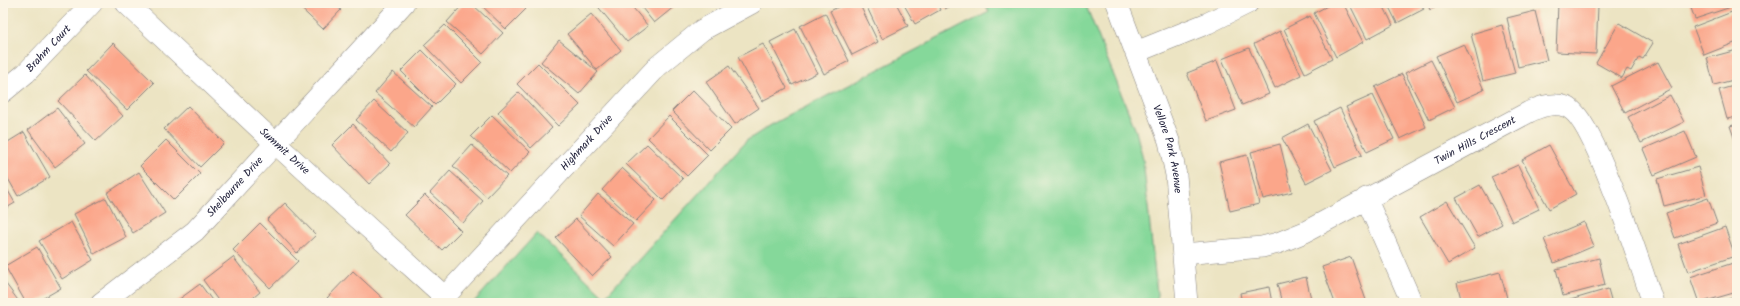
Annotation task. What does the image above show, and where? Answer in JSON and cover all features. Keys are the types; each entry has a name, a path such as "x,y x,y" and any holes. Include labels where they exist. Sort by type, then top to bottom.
{"street":[{"name":"Brahm Court","path":"3,92 26,73 92,3"},
{"name":"Summit Drive","path":"126,3 442,300"},
{"name":"Shelbourne Drive","path":"101,303 195,231 404,3"},
{"name":"Highmark Drive","path":"442,300 658,66 702,30 752,3"},
{"name":"Vellore Park Avenue","path":"1117,3 1169,141 1176,176 1187,303"},
{"path":"1136,52 1208,23 1248,3"},
{"name":"Twin Hills Crescent","path":"1183,254 1245,249 1278,243 1330,220 1366,198 1529,112 1541,106 1554,104 1568,107 1578,117 1606,169 1653,303"},
{"path":"1366,198 1412,303"}],"green space":[{"path":"985,3 1085,3 1136,131 1143,159 1158,303 473,303 537,233 605,297 746,141 771,125 989,12"}],"building":[{"path":"295,3 333,3 341,10 323,29"},
{"path":"464,3 471,3 503,33 483,54 447,22"},
{"path":"479,3 520,3 526,9 506,29"},
{"path":"595,3 629,3 648,26 627,42"},
{"path":"638,3 672,3 675,6 654,23"},
{"path":"846,3 859,3 878,42 852,55 830,11"},
{"path":"865,3 896,3 908,26 882,39"},
{"path":"903,3 937,3 940,10 915,24"},
{"path":"942,3 957,3 945,9"},
{"path":"1333,3 1343,3 1363,42 1336,57 1314,13"},
{"path":"1349,3 1382,3 1393,25 1367,39"},
{"path":"1387,3 1420,3 1424,9 1397,23"},
{"path":"1427,3 1444,3 1430,10"},
{"path":"1689,3 1737,3 1737,5 1695,19"},
{"path":"1558,4 1598,6 1596,54 1556,52"},
{"path":"1737,10 1737,42 1704,55 1693,27"},
{"path":"1535,11 1547,60 1518,67 1507,18"},
{"path":"825,13 849,61 824,74 800,26"},
{"path":"591,14 621,50 597,70 567,34"},
{"path":"1310,16 1332,59 1305,73 1284,29"},
{"path":"1619,23 1653,43 1643,59 1639,57 1631,71 1627,69 1622,78 1596,63"},
{"path":"445,25 482,62 461,83 424,45"},
{"path":"1502,25 1515,73 1483,81 1471,34"},
{"path":"795,29 817,73 792,85 770,42"},
{"path":"1280,31 1301,75 1275,88 1254,44"},
{"path":"559,40 598,72 579,94 541,62"},
{"path":"113,43 154,83 127,110 86,71"},
{"path":"763,44 787,88 762,101 738,57"},
{"path":"1464,44 1484,90 1457,102 1436,56"},
{"path":"1249,48 1269,94 1242,105 1222,59"},
{"path":"422,50 456,84 435,105 401,71"},
{"path":"1737,50 1737,79 1714,85 1707,58"},
{"path":"1431,60 1455,107 1429,120 1405,73"},
{"path":"1217,61 1236,110 1206,121 1187,73"},
{"path":"1658,62 1672,88 1625,113 1611,86"},
{"path":"538,63 580,105 558,126 517,84"},
{"path":"729,66 759,108 735,124 706,82"},
{"path":"393,72 432,107 414,127 375,93"},
{"path":"1402,74 1426,127 1400,139 1375,87"},
{"path":"85,75 123,116 96,141 58,101"},
{"path":"1737,85 1737,117 1727,119 1719,90"},
{"path":"693,90 731,129 710,150 672,111"},
{"path":"519,92 552,128 531,148 498,112"},
{"path":"1373,95 1394,139 1367,152 1346,107"},
{"path":"1670,95 1684,122 1641,143 1628,117"},
{"path":"374,101 408,133 391,152 356,120"},
{"path":"188,106 224,143 200,167 164,129"},
{"path":"57,108 85,144 55,167 28,130"},
{"path":"1340,108 1362,155 1335,167 1314,121"},
{"path":"492,115 530,152 510,173 471,136"},
{"path":"669,116 708,155 687,176 648,138"},
{"path":"353,124 390,164 369,184 332,145"},
{"path":"1308,124 1332,170 1306,183 1282,138"},
{"path":"1737,124 1737,146 1730,126"},
{"path":"1685,131 1696,157 1654,175 1643,149"},
{"path":"24,132 50,177 18,196 3,170 3,145"},
{"path":"166,140 200,174 174,200 140,166"},
{"path":"647,144 683,179 663,200 626,164"},
{"path":"1280,144 1292,192 1263,199 1251,152"},
{"path":"472,145 507,176 487,197 453,166"},
{"path":"1549,145 1576,194 1549,209 1522,160"},
{"path":"1247,155 1259,204 1230,211 1219,162"},
{"path":"1518,165 1539,209 1512,222 1491,177"},
{"path":"1698,167 1706,195 1664,206 1657,179"},
{"path":"622,168 656,200 636,221 602,190"},
{"path":"450,171 483,201 463,223 430,193"},
{"path":"139,172 165,213 133,233 107,193"},
{"path":"3,182 15,203 3,210"},
{"path":"1480,185 1502,224 1478,237 1456,198"},
{"path":"598,194 633,224 613,246 579,216"},
{"path":"425,195 461,231 442,250 405,215"},
{"path":"106,198 126,237 94,254 74,214"},
{"path":"1708,198 1717,223 1675,238 1666,213"},
{"path":"1447,201 1475,248 1448,264 1420,217"},
{"path":"285,203 316,235 297,253 267,220"},
{"path":"576,219 612,257 592,276 556,238"},
{"path":"71,222 93,260 62,279 39,241"},
{"path":"1584,222 1594,246 1554,263 1544,239"},
{"path":"260,223 298,261 270,288 233,250"},
{"path":"1725,227 1735,256 1688,272 1678,244"},
{"path":"37,247 61,288 35,303 26,303 5,266"},
{"path":"233,257 260,292 247,303 220,303 203,280"},
{"path":"1351,257 1367,303 1335,303 1322,267"},
{"path":"1599,258 1605,285 1563,296 1556,269"},
{"path":"1736,262 1737,292 1699,303 1690,277"},
{"path":"353,271 388,303 333,303 327,298"},
{"path":"1500,272 1507,298 1487,303 1462,303 1457,283"},
{"path":"1306,277 1312,303 1282,303 1277,284"},
{"path":"3,280 20,303 3,303"},
{"path":"200,284 214,303 174,303"},
{"path":"1269,287 1272,303 1242,303 1240,293"},
{"path":"1608,289 1612,303 1560,303"},
{"path":"1737,296 1737,303 1719,303"}]}
